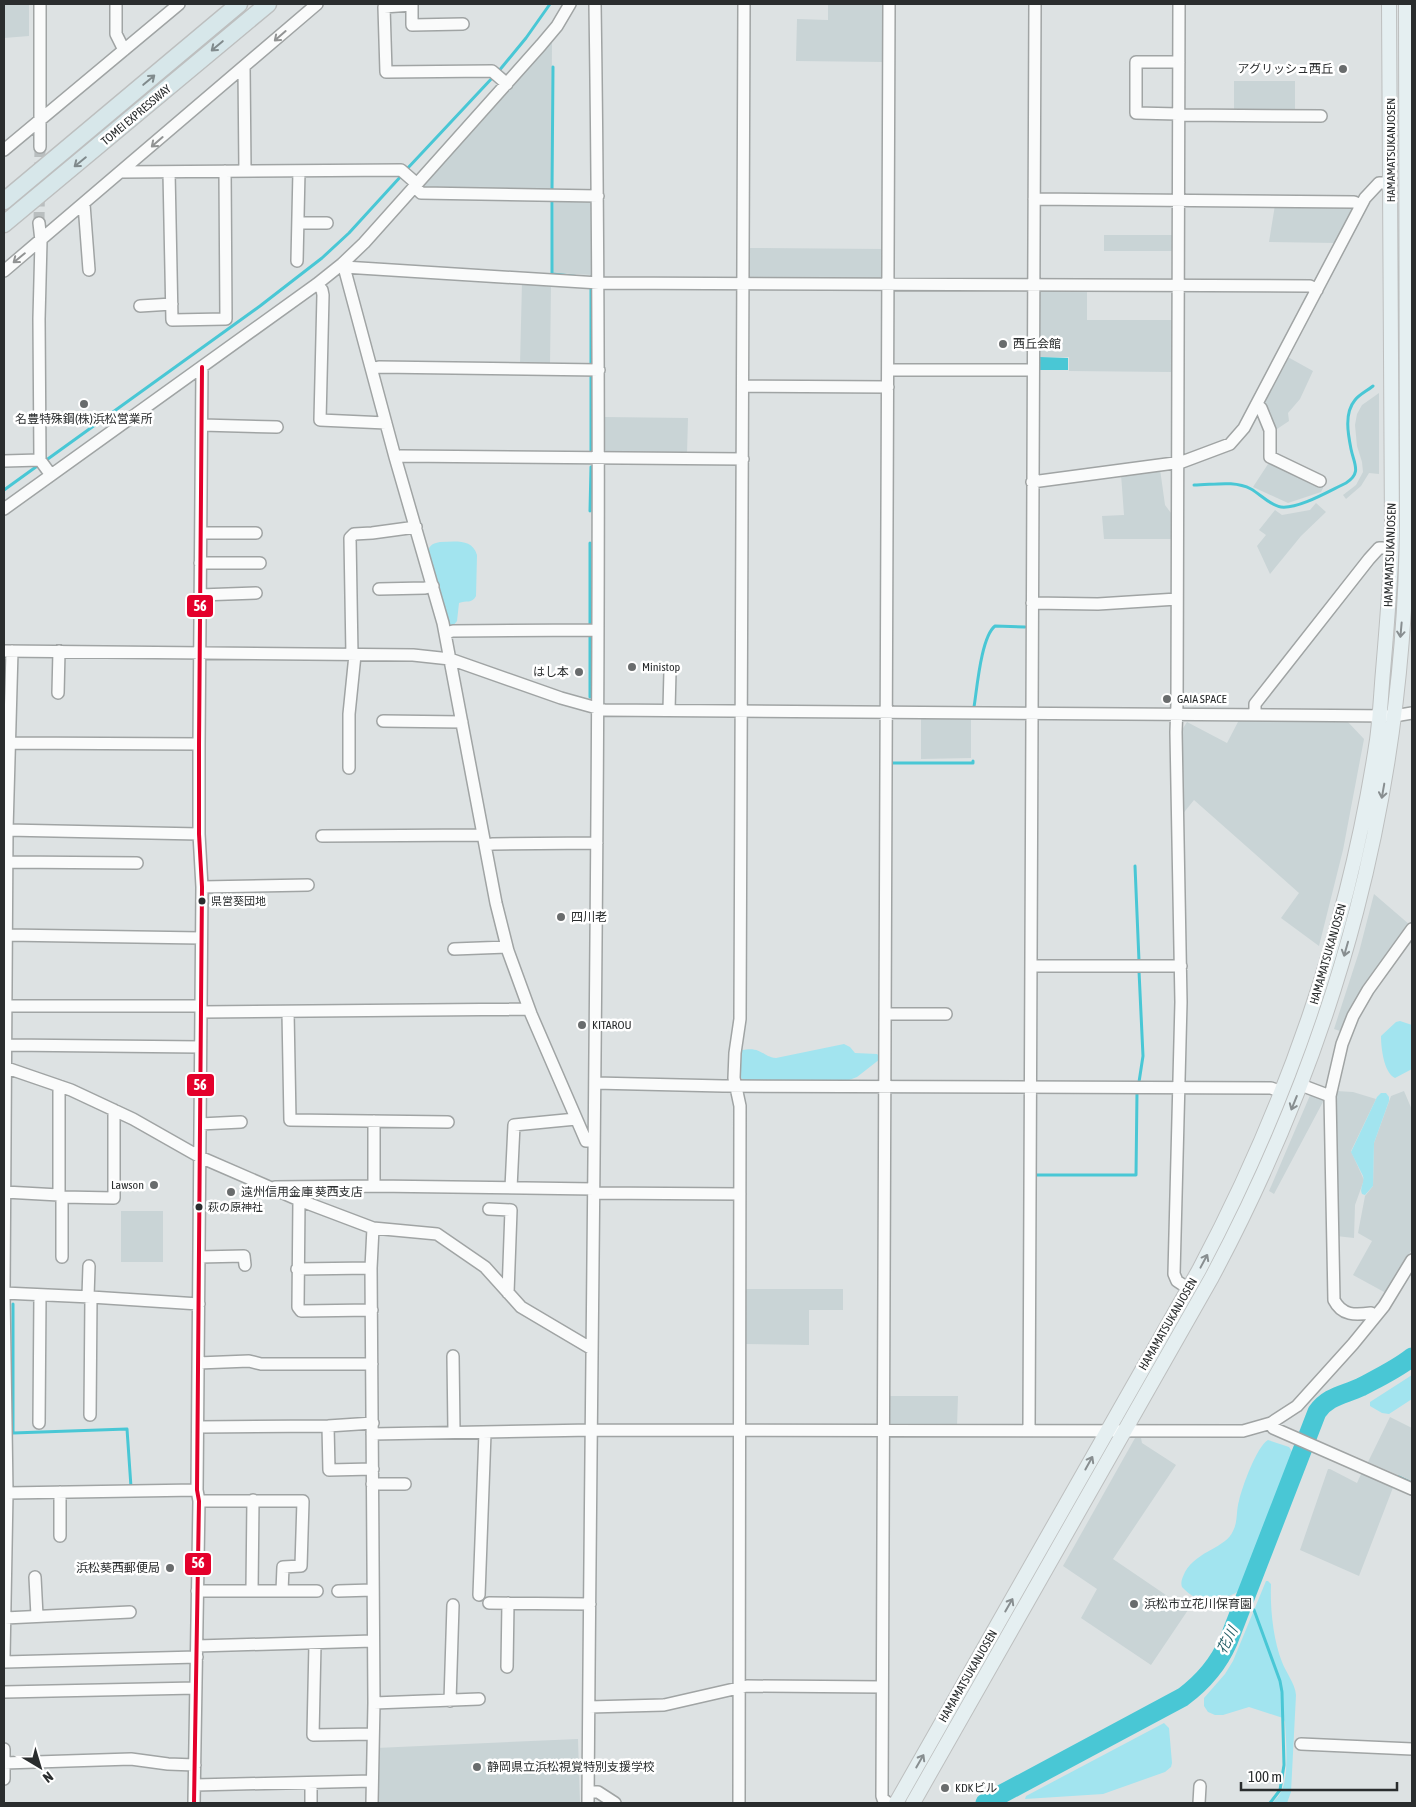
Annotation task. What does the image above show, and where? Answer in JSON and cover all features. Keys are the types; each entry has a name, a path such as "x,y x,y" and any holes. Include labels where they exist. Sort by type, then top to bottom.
{"highway":[{"name":"TOMEI EXPRESSWAY","path":"4,201 239,4"},
{"name":"TOMEI EXPRESSWAY","path":"4,224 268,4"}],"main road":[{"name":"HAMAMATSUKANJOSEN","path":"896,1803 1188,1288 1242,1186 1282,1092 1319,989 1345,899 1370,784 1379,716 1392,548 1390,4"},
{"name":"HAMAMATSUKANJOSEN","path":"913,1803 1212,1277 1234,1235 1268,1164 1301,1085 1333,994 1359,902 1381,802 1392,739 1403,609 1406,540 1409,176 1406,4"}],"street":[{"path":"40,4 40,147"},
{"path":"116,4 116,34 124,50"},
{"path":"4,150 179,4"},
{"path":"4,271 244,68 316,4"},
{"path":"4,509 343,266 505,82 549,36 570,4"},
{"path":"588,1798 598,708 599,283 595,4"},
{"path":"739,1803 740,1106 736,1086 734,1054 740,1019 744,4"},
{"path":"888,1803 882,1796 882,1687 889,4"},
{"path":"1028,1431 1035,4"},
{"path":"1179,4 1176,732 1180,966 1174,1274 1177,1281 1188,1288"},
{"path":"463,24 412,25 412,5 384,7 386,72 492,71 505,82"},
{"path":"1179,62 1136,62 1136,113 1321,116"},
{"path":"244,68 245,171"},
{"path":"121,172 401,170 421,193 598,196"},
{"path":"297,261 299,171"},
{"path":"169,172 172,320 226,319 225,172"},
{"path":"1032,482 1178,462 1230,444 1244,428 1365,198 1379,183 1391,183"},
{"path":"1034,199 1354,202 1361,205"},
{"path":"84,204 89,270"},
{"path":"39,222 41,240 39,319 40,460 51,475"},
{"path":"298,224 327,224"},
{"path":"343,266 599,283 1310,286 1317,290"},
{"path":"343,266 445,633 484,840 507,948 529,1009 576,1119 586,1141 594,1141"},
{"path":"317,284 322,290 323,295 320,420 386,423"},
{"path":"140,306 172,304"},
{"path":"194,1803 197,1651 202,887 199,834 199,744 202,367"},
{"path":"372,369 379,367 598,370"},
{"path":"888,370 1033,370"},
{"path":"743,386 888,387"},
{"path":"1256,405 1261,408 1270,430 1270,457 1320,481"},
{"path":"202,425 277,427"},
{"path":"395,458 401,456 742,458"},
{"path":"4,461 40,460"},
{"path":"349,768 353,655 350,538 354,534 372,534 416,527"},
{"path":"201,533 256,533"},
{"path":"1254,714 1255,704 1369,559 1379,548 1392,548"},
{"path":"200,563 260,563"},
{"path":"379,589 425,588 433,586"},
{"path":"200,594 256,593"},
{"path":"1032,603 1098,604 1178,599"},
{"path":"445,633 452,631 598,630"},
{"path":"4,1658 7,1493 4,1212 5,1068 7,1045 8,862 6,835 8,651 414,655 450,659 561,698 607,710 1379,716 1412,713"},
{"path":"58,693 59,651"},
{"path":"670,671 670,710"},
{"path":"383,721 462,722"},
{"path":"7,746 199,744"},
{"path":"6,835 199,834"},
{"path":"322,836 484,840 493,844 597,843"},
{"path":"8,862 137,863"},
{"path":"202,887 308,885"},
{"path":"1376,1316 1371,1312 1349,1314 1337,1306 1334,1300 1330,1096 1342,1044 1353,1016 1368,990 1412,929"},
{"path":"7,935 201,938"},
{"path":"454,949 507,948"},
{"path":"1030,966 1180,966"},
{"path":"7,1006 288,1012 529,1009"},
{"path":"288,1012 290,1120 448,1122"},
{"path":"886,1014 946,1014"},
{"path":"7,1045 200,1047"},
{"path":"5,1068 59,1086 114,1110 200,1157 273,1187 299,1200 373,1228 437,1234 485,1267 520,1307 592,1349"},
{"path":"595,1083 736,1086 1271,1088 1282,1092"},
{"path":"1301,1085 1330,1096"},
{"path":"59,1086 62,1258"},
{"path":"5,1192 114,1198 114,1110"},
{"path":"511,1188 514,1125 576,1119"},
{"path":"374,1121 374,1186"},
{"path":"200,1124 241,1122"},
{"path":"273,1187 511,1188 740,1194"},
{"path":"299,1200 298,1307 301,1311 372,1310"},
{"path":"489,1209 511,1210 508,1293"},
{"path":"372,1803 374,1704 371,1268 373,1228"},
{"path":"199,1257 244,1256 245,1265"},
{"path":"198,1427 328,1426 485,1433 592,1430 1231,1432 1254,1429 1271,1423 1287,1413 1305,1397 1353,1344 1384,1306 1412,1260"},
{"path":"89,1266 90,1415"},
{"path":"297,1269 371,1268"},
{"path":"4,1293 199,1304"},
{"path":"39,1423 40,1295"},
{"path":"453,1356 454,1431"},
{"path":"198,1363 249,1361 261,1364 372,1364"},
{"path":"1271,1423 1274,1428 1297,1439 1412,1489"},
{"path":"328,1426 329,1470 372,1469"},
{"path":"478,1595 485,1433"},
{"path":"372,1484 405,1484"},
{"path":"7,1493 60,1492 303,1501 301,1566 283,1567 282,1591"},
{"path":"60,1492 60,1536"},
{"path":"252,1590 253,1500"},
{"path":"35,1577 37,1616"},
{"path":"338,1591 373,1590"},
{"path":"197,1591 317,1591"},
{"path":"489,1603 590,1604"},
{"path":"507,1667 508,1603"},
{"path":"450,1701 453,1605"},
{"path":"5,1618 130,1612"},
{"path":"4,1662 373,1642"},
{"path":"315,1644 313,1735 373,1734"},
{"path":"589,1707 664,1705 747,1686 882,1687"},
{"path":"4,1692 196,1688"},
{"path":"374,1704 479,1699"},
{"path":"1301,1744 1412,1749"},
{"path":"4,1749 4,1779"},
{"path":"4,1763 131,1759 168,1764 195,1765"},
{"path":"194,1785 372,1781"},
{"path":"311,1783 312,1803"},
{"path":"1199,1803 1200,1786"},
{"path":"588,1798 598,1792 615,1803"}],"shaded area":[{"path":"4,4 29,4 29,36 4,38"},
{"path":"828,4 885,4 885,62 796,61 797,19 828,20"},
{"path":"552,41 551,191 425,189 423,186"},
{"path":"1234,81 1295,81 1295,113 1234,112"},
{"path":"554,199 588,199 591,203 592,275 553,273"},
{"path":"1275,205 1354,206 1355,208 1337,243 1269,242"},
{"path":"1104,235 1174,235 1174,251 1104,251"},
{"path":"747,248 884,249 884,277 881,280 750,280 747,276"},
{"path":"522,282 551,284 550,365 520,365"},
{"path":"1042,289 1087,289 1087,320 1174,320 1174,370 1171,372 1069,371 1069,357 1039,357 1039,292"},
{"path":"1286,356 1313,371 1300,399 1288,413 1289,421 1274,431 1262,402"},
{"path":"1040,357 1068,358 1068,370 1040,370"},
{"path":"1379,393 1379,474 1369,473 1361,486 1346,499 1343,495 1356,485 1363,472 1357,446 1355,425 1357,414 1362,405"},
{"path":"605,417 688,418 687,454 608,453 605,450"},
{"path":"1270,461 1324,486 1321,492 1288,503 1253,487"},
{"path":"1160,469 1165,505 1174,517 1174,539 1104,539 1102,516 1124,515 1121,474"},
{"path":"1316,503 1326,512 1301,536 1270,574 1257,546 1266,535 1259,530 1275,510 1282,515 1310,510"},
{"path":"440,542 467,543 475,550 477,555 476,596 471,601 459,603 457,621 453,626 449,626 428,555 431,546"},
{"path":"921,718 971,718 971,758 921,759"},
{"path":"1239,720 1347,721 1364,739 1343,850 1319,946 1281,918 1299,893 1194,800 1181,816 1180,733 1187,722 1227,743"},
{"path":"1374,894 1410,925 1343,1032 1334,1029 1359,952"},
{"path":"1400,1021 1412,1025 1412,1069 1395,1078 1386,1066 1381,1036 1396,1022"},
{"path":"844,1044 855,1053 877,1054 880,1059 857,1077 844,1082 746,1081 739,1077 739,1053 742,1050 754,1049 776,1058"},
{"path":"1336,1091 1353,1092 1376,1099 1351,1151 1364,1180 1355,1205 1354,1238 1336,1236"},
{"path":"1404,1091 1412,1110 1412,1249 1386,1293 1353,1275 1372,1241 1358,1233 1365,1196 1373,1186 1374,1143 1391,1096"},
{"path":"1311,1093 1322,1097 1324,1100 1274,1194 1269,1191"},
{"path":"1381,1093 1386,1093 1389,1101 1374,1143 1373,1186 1365,1195 1361,1192 1363,1176 1351,1152 1377,1097"},
{"path":"121,1211 163,1211 163,1262 121,1262"},
{"path":"744,1289 843,1289 843,1310 809,1310 809,1345 743,1344"},
{"path":"1412,1375 1412,1399 1389,1414 1382,1413 1370,1406 1370,1402"},
{"path":"888,1396 958,1396 957,1427 891,1426 887,1423"},
{"path":"1390,1417 1412,1428 1412,1481 1368,1462"},
{"path":"1135,1438 1141,1438 1142,1443 1176,1465 1113,1559 1188,1610 1151,1665 1081,1618 1097,1589 1063,1566"},
{"path":"1268,1440 1289,1447 1294,1454 1244,1586 1235,1593 1221,1598 1207,1599 1193,1596 1182,1587 1185,1572 1197,1559 1229,1537 1235,1527 1238,1505 1247,1477 1259,1450"},
{"path":"1328,1469 1357,1483 1362,1472 1394,1485 1359,1576 1300,1550"},
{"path":"1266,1581 1271,1584 1271,1603 1276,1643 1296,1695 1291,1792 1287,1803 1272,1803 1281,1792 1286,1775 1286,1738 1283,1718 1249,1707 1223,1715 1215,1715 1208,1712 1204,1706 1204,1698 1225,1674 1233,1661"},
{"path":"1164,1723 1169,1728 1172,1763 1171,1767 1165,1772 1103,1794 1025,1799 1026,1796"},
{"name":"静岡県立浜松視覚特別支援学校","path":"578,1739 580,1803 375,1803 376,1748"}],"waterway":[{"path":"498,72 526,38 550,4"},
{"path":"552,191 553,67"},
{"path":"406,170 494,76"},
{"path":"45,461 260,306 322,258 349,233 402,175"},
{"path":"552,199 552,274 591,278"},
{"path":"591,287 591,363"},
{"path":"591,376 591,453"},
{"path":"1194,485 1231,484 1244,486 1277,506 1288,507 1323,495 1346,483 1354,476 1356,468 1348,430 1349,411 1357,398 1373,386"},
{"path":"4,490 40,464"},
{"path":"590,511 591,467"},
{"path":"590,543 590,625"},
{"path":"974,707 983,652 990,632 995,626 1025,627"},
{"path":"590,634 590,697"},
{"path":"892,763 973,763 973,761"},
{"path":"1135,866 1139,961"},
{"path":"1139,971 1143,1056 1139,1082"},
{"path":"1035,1175 1136,1175 1137,1092"},
{"path":"13,1304 13,1433 127,1429 131,1487"},
{"name":"花川","path":"985,1803 1183,1697 1203,1679 1215,1666 1228,1642 1317,1412 1331,1399 1361,1387 1412,1357"},
{"path":"1399,1477 1412,1483"},
{"name":"花川","path":"1248,1592 1250,1598"},
{"path":"1254,1610 1280,1681 1282,1692 1284,1765 1280,1790 1270,1803"}],"tunnel":[{"path":"39,223 40,147"}],"transit line":[{"name":"56","path":"194,1803 199,1501 197,1490 202,887 199,834 202,367"}],"place":[{"name":"アグリッシュ西丘","path":"1343,69"},
{"name":"西丘会館","path":"1003,344"},
{"name":"名豊特殊鋼(株)浜松営業所","path":"84,404"},
{"name":"Ministop","path":"632,667"},
{"name":"はし本","path":"579,672"},
{"name":"GAIA SPACE","path":"1167,699"},
{"name":"県営葵団地","path":"202,901"},
{"name":"四川老","path":"561,917"},
{"name":"KITAROU","path":"582,1025"},
{"name":"Lawson","path":"154,1185"},
{"name":"遠州信用金庫 葵西支店","path":"231,1192"},
{"name":"萩の原神社","path":"199,1207"},
{"name":"浜松葵西郵便局","path":"170,1568"},
{"name":"浜松市立花川保育園","path":"1134,1604"},
{"name":"静岡県立浜松視覚特別支援学校","path":"477,1767"},
{"name":"KDKビル","path":"945,1788"}]}
